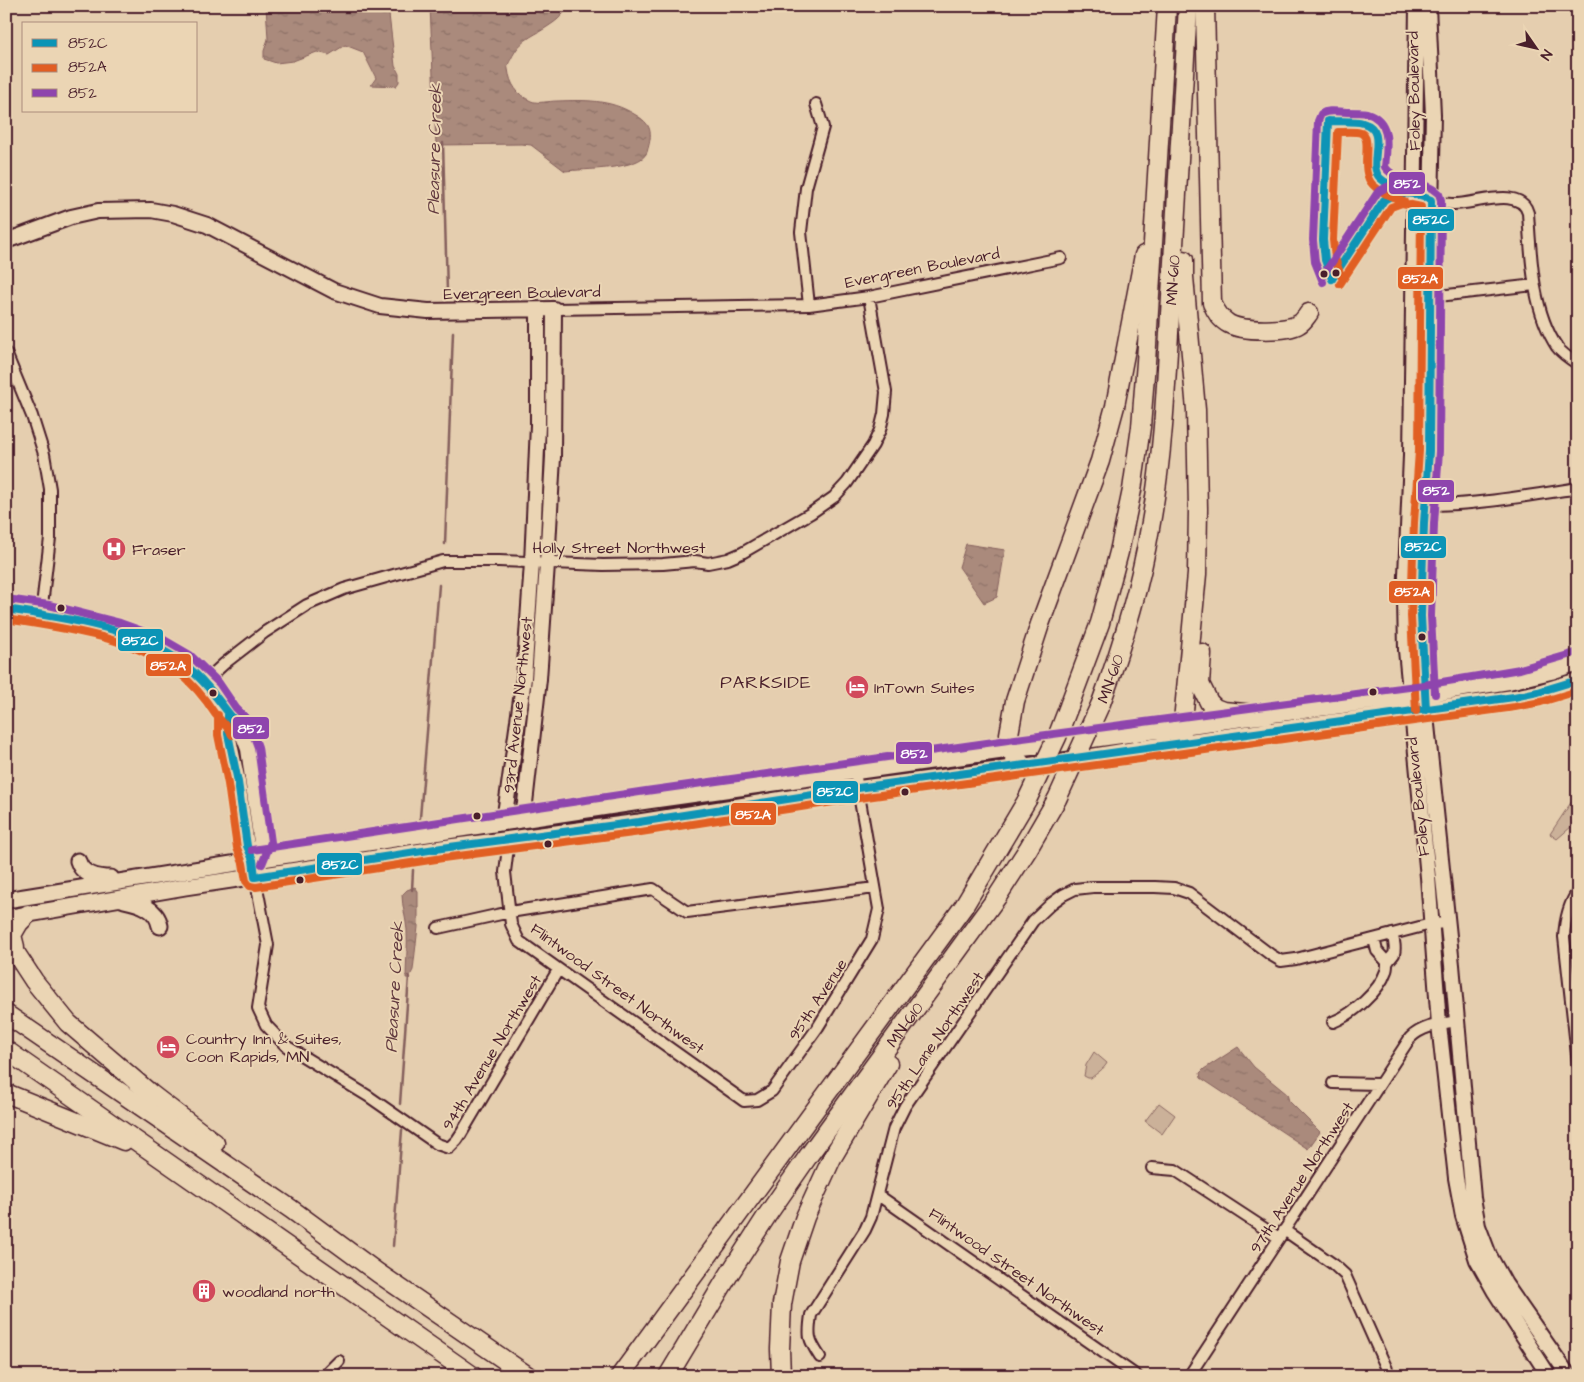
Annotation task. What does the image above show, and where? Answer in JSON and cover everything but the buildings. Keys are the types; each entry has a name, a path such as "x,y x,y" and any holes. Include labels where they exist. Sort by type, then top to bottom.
{"highway":[{"name":"MN-610","path":"632,1359 964,906 1027,800 1057,737 1100,624 1119,552 1132,490 1141,427 1146,371 1167,6"},
{"name":"MN-610","path":"668,1376 768,1214 997,897 1028,849 1057,799 1101,702 1116,662 1141,572 1150,527 1164,427 1188,6"},
{"path":"1205,6 1212,303 1220,317 1236,327 1244,328 1280,329 1294,327 1301,323 1309,313"},
{"path":"1022,765 1009,750 1009,734 1015,702 1040,624 1100,461 1115,406 1157,188"},
{"path":"1178,188 1184,242 1184,277 1196,410 1209,507 1204,639 1200,684 1208,702 1215,708 1223,711 1266,715"},
{"path":"1182,735 1197,574 1196,410"},
{"path":"17,955 12,935 19,922 28,914"},
{"path":"6,935 34,981 68,1024 151,1094 272,1186 291,1208"},
{"path":"781,1376 782,1304 790,1261 805,1217 832,1158 900,1044 914,1012"},
{"path":"6,1014 291,1208 378,1273 528,1376"},
{"path":"6,1050 473,1376"},
{"path":"6,1093 153,1153"},
{"path":"614,1376 632,1359"},
{"path":"620,1376 632,1359"}],"main road":[{"name":"Foley Boulevard","path":"1423,8 1415,193 1411,456 1405,599 1406,650 1411,712 1428,877 1439,1024 1456,1178 1463,1216 1477,1260 1545,1374"},
{"name":"Foley Boulevard","path":"1423,8 1433,115 1429,451 1424,522 1421,616 1426,710 1473,1198 1478,1226 1488,1255 1505,1284 1569,1376"},
{"name":"Evergreen Boulevard","path":"6,242 41,227 98,211 151,210 207,224 334,291 380,306 428,311 554,309"},
{"name":"93rd Avenue Northwest","path":"538,310 538,425 532,563 524,678 506,814 511,822 524,812 539,679 553,457 554,309"},
{"path":"6,609 41,614 118,633 156,646 184,663 212,690 228,715 239,725 248,749 261,842 253,860 255,877"},
{"path":"6,918 255,877 509,839 639,822 858,788 1070,760 1266,715 1425,695 1522,679 1578,663"},
{"path":"6,900 253,860 1009,750 1411,712 1514,697 1578,680"},
{"name":"Flintwood Street Northwest","path":"509,839 511,822"},
{"path":"78,861 81,868 94,876 104,878 152,877"},
{"path":"110,900 123,900 146,907 155,914 160,926"}],"street":[{"path":"809,305 801,232 806,188 823,127 816,104"},
{"path":"1415,193 1431,200 1453,204 1508,198 1519,200 1523,203 1528,213 1534,285 1544,319 1554,342 1564,355 1578,364"},
{"name":"Evergreen Boulevard","path":"554,309 809,305 869,297 1061,258"},
{"path":"1430,297 1534,285"},
{"name":"Holly Street Northwest","path":"204,682 224,663 265,632 307,605 344,589 443,561 603,565 663,564 694,561 708,563 735,557 742,553 811,513 834,497 847,483 873,445 880,430 886,405 884,382 869,297"},
{"path":"6,353 35,426 44,454 50,489 50,538 41,614"},
{"path":"1425,505 1494,500 1578,488"},
{"path":"438,928 510,912 653,889 687,912 875,888 855,772"},
{"name":"Flintwood Street Northwest","path":"509,839 505,872 511,924 519,941 744,1101"},
{"name":"94th Avenue Northwest","path":"255,877 268,945 258,1008 266,1025 286,1046 368,1096 437,1144 448,1148 461,1134 558,970"},
{"name":"95th Lane Northwest","path":"820,1357 810,1343 809,1329 812,1315 865,1230 878,1196 894,1128 905,1106 1033,921 1052,903 1075,889 1093,887 1174,888 1189,892 1281,961 1296,959 1374,939"},
{"name":"95th Avenue","path":"744,1101 757,1100 772,1091 818,1027 872,939 878,909 875,888"},
{"path":"1578,891 1568,910 1564,937 1578,1064"},
{"path":"1388,962 1377,951 1374,939 1431,924 1448,923"},
{"path":"1333,1022 1343,1018 1374,992 1387,969 1388,962 1394,954 1395,946 1392,934"},
{"name":"97th Avenue Northwest","path":"1189,1376 1410,1038 1417,1031 1439,1024 1457,1022"},
{"path":"1333,1083 1379,1084"},
{"path":"1152,1168 1175,1170 1333,1264 1344,1275 1390,1376"},
{"name":"Flintwood Street Northwest","path":"878,1196 1137,1376"},
{"path":"1545,1374 1554,1354"},
{"path":"324,1376 339,1361"}],"shaded area":[{"path":"1578,792 1578,821 1557,839 1550,834"},
{"path":"1094,1052 1107,1063 1098,1073 1088,1078 1084,1076 1086,1065"},
{"path":"1159,1103 1175,1115 1162,1134 1145,1121"}],"water":[{"path":"266,6 388,6 395,66 399,74 399,82 396,86 371,85 376,78 363,52 345,45 329,55 317,52 293,61 276,63 264,59 264,51 268,39"},
{"path":"430,6 568,6 558,19 523,42 515,52 508,66 512,84 522,96 534,102 587,101 606,103 625,109 648,125 650,139 647,152 642,158 623,165 610,168 565,171 531,145 436,145"},
{"path":"966,544 1005,550 997,597 984,603 959,567"},
{"path":"415,887 418,891 418,927 413,970 409,978 406,978 407,930 402,895 407,890"},
{"path":"1238,1047 1254,1067 1287,1094 1289,1101 1320,1132 1308,1149 1201,1078 1200,1073 1204,1069"}],"waterway":[{"name":"Pleasure Creek","path":"443,143 447,292"},
{"name":"Pleasure Creek","path":"445,544 453,332"},
{"name":"Pleasure Creek","path":"420,818 439,585"},
{"name":"Pleasure Creek","path":"412,890 413,870"},
{"name":"Pleasure Creek","path":"400,1104 409,976"},
{"path":"393,1246 402,1130"}],"transit line":[{"name":"852","path":"1323,282 1315,262 1313,240 1318,121 1321,114 1330,111 1360,112 1375,117 1381,122 1386,136 1385,167 1394,175 1412,183"},
{"name":"852C","path":"1332,279 1325,260 1323,240 1328,121 1359,122 1371,127 1377,140 1376,172 1386,183 1408,192"},
{"name":"852A","path":"1341,276 1335,258 1333,240 1338,132 1359,132 1365,136 1366,164 1369,179 1380,190 1404,201"},
{"name":"852","path":"1324,274 1378,192 1393,185 1409,183 1426,186 1439,194 1441,200 1439,451 1431,616 1435,694"},
{"name":"852C","path":"1332,279 1384,200 1401,193 1431,200 1429,451 1424,523 1421,616 1426,710"},
{"name":"852A","path":"1340,284 1391,207 1402,203 1421,207 1419,451 1414,523 1411,616 1416,711"},
{"name":"852","path":"7,599 49,605 120,623 159,637 190,655 219,683 236,708 248,720 258,747 271,842 262,864"},
{"name":"852C","path":"6,609 99,626 145,641 166,652 200,678 241,731"},
{"name":"852A","path":"6,619 95,635 138,649 158,659 177,671 193,686 232,735"},
{"name":"852","path":"252,850 646,791 1008,740 1424,685 1520,669 1575,653"},
{"name":"852C","path":"228,715 228,734 238,782 247,846 253,860 255,877 442,848 639,822 858,788 1514,697 1578,680"},
{"name":"852A","path":"218,715 218,735 228,784 237,848 243,863 246,881 250,886 256,887 443,858 641,832 859,798 1515,707 1541,702 1578,691"}],"place":[{"name":"Fraser","path":"114,549"},
{"name":"InTown Suites","path":"857,687"},
{"name":"Country Inn & Suites, Coon Rapids, MN","path":"168,1047"},
{"name":"woodland north","path":"204,1291"}],"district":[{"name":"PARKSIDE","path":"766,682"}]}
